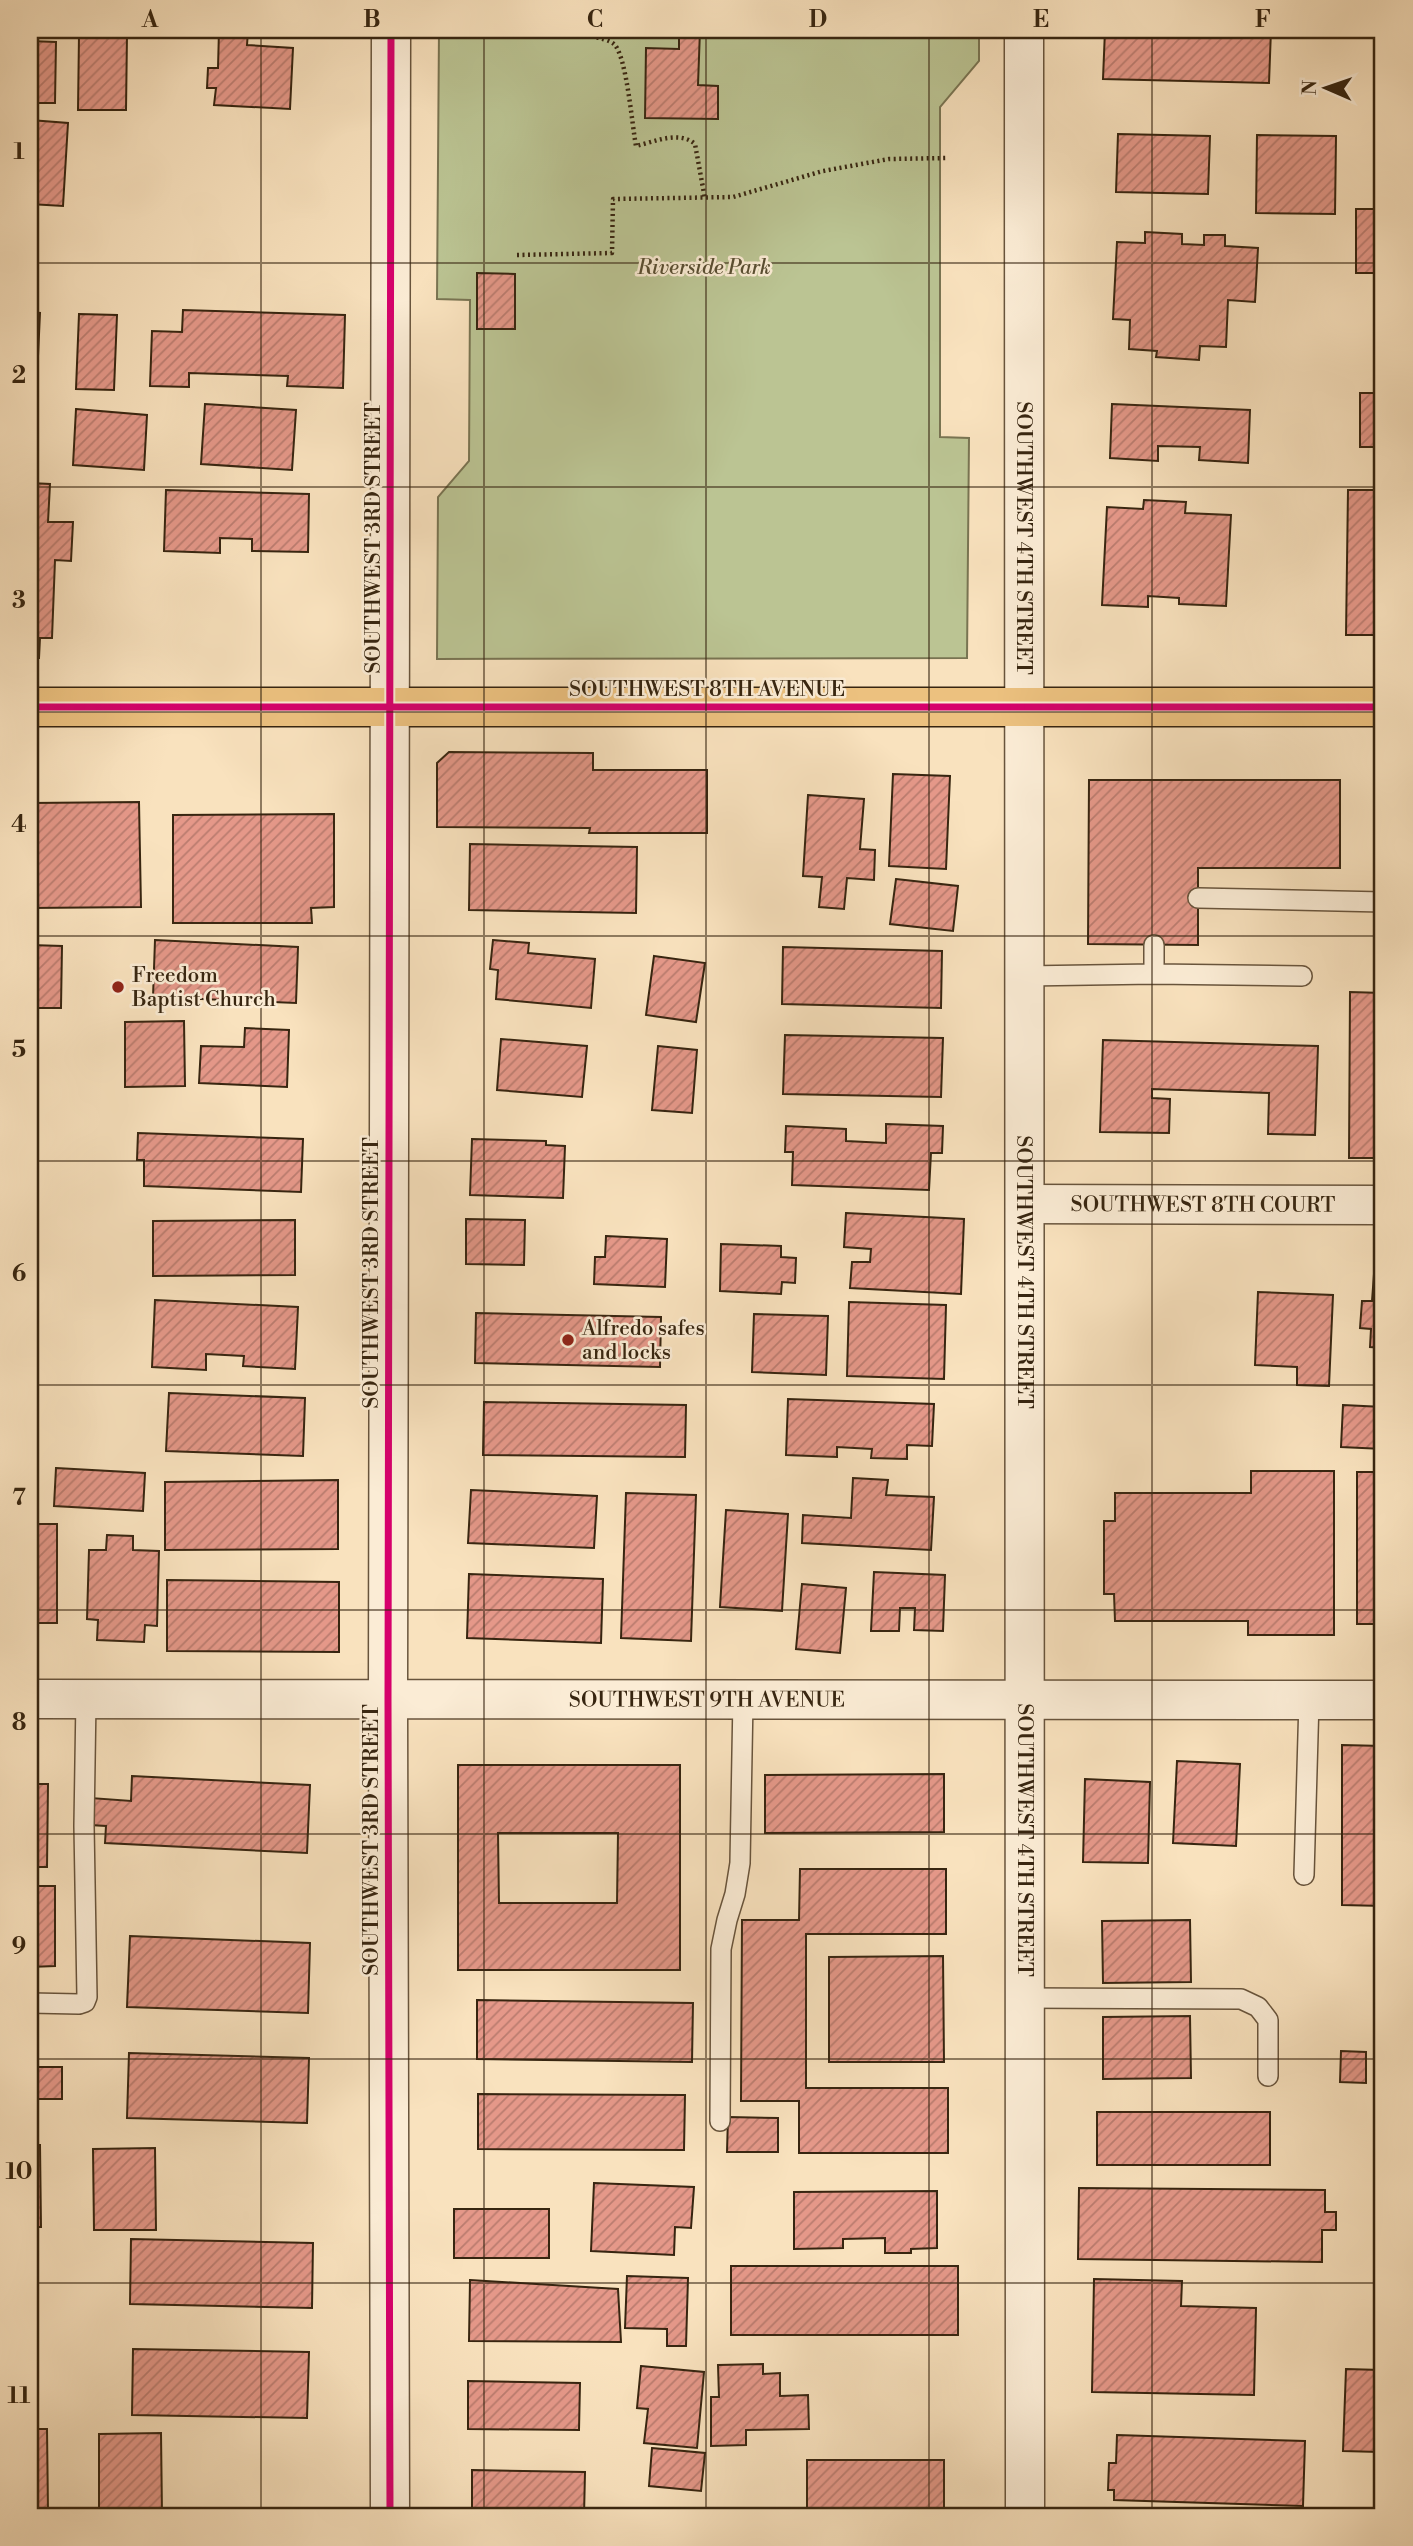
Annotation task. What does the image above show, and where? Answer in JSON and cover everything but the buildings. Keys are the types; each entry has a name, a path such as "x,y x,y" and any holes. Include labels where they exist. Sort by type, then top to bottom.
{"main road":[{"name":"SOUTHWEST 8TH AVENUE","path":"30,707 1383,706"}],"street":[{"name":"SOUTHWEST 3RD STREET","path":"390,2516 388,1700 391,30"},
{"name":"SOUTHWEST 4TH STREET","path":"1024,30 1024,2516"},
{"name":"SOUTHWEST 8TH COURT","path":"1025,1204 1383,1205"},
{"name":"SOUTHWEST 9TH AVENUE","path":"30,1699 1383,1700"}],"lane":[{"path":"1198,898 1383,902"},
{"path":"1154,945 1154,974"},
{"path":"1025,976 1302,976"},
{"path":"30,2003 79,2004 87,1997 84,1826 86,1699"},
{"path":"720,2121 721,1949 736,1894 740,1863 743,1699"},
{"path":"1304,1875 1309,1700"},
{"path":"1023,1998 1241,1999 1258,2007 1268,2020 1268,2076"}],"path":[{"path":"432,31 575,33 608,40 618,51 622,64 636,146 676,137 690,140 695,144 705,199"},
{"path":"517,255 612,253 614,199 705,199 749,194 823,170 889,159 947,158"}],"green space":[{"name":"Riverside Park","path":"439,30 979,30 979,61 940,107 940,437 969,438 967,658 437,659 438,497 469,461 470,300 437,299"}],"cycle path":[{"path":"390,2516 388,1700 391,30"},
{"path":"30,707 1383,707"}],"place":[{"name":"Freedom Baptist Church","path":"118,987"},
{"name":"Alfredo safes and locks","path":"568,1340"}]}
